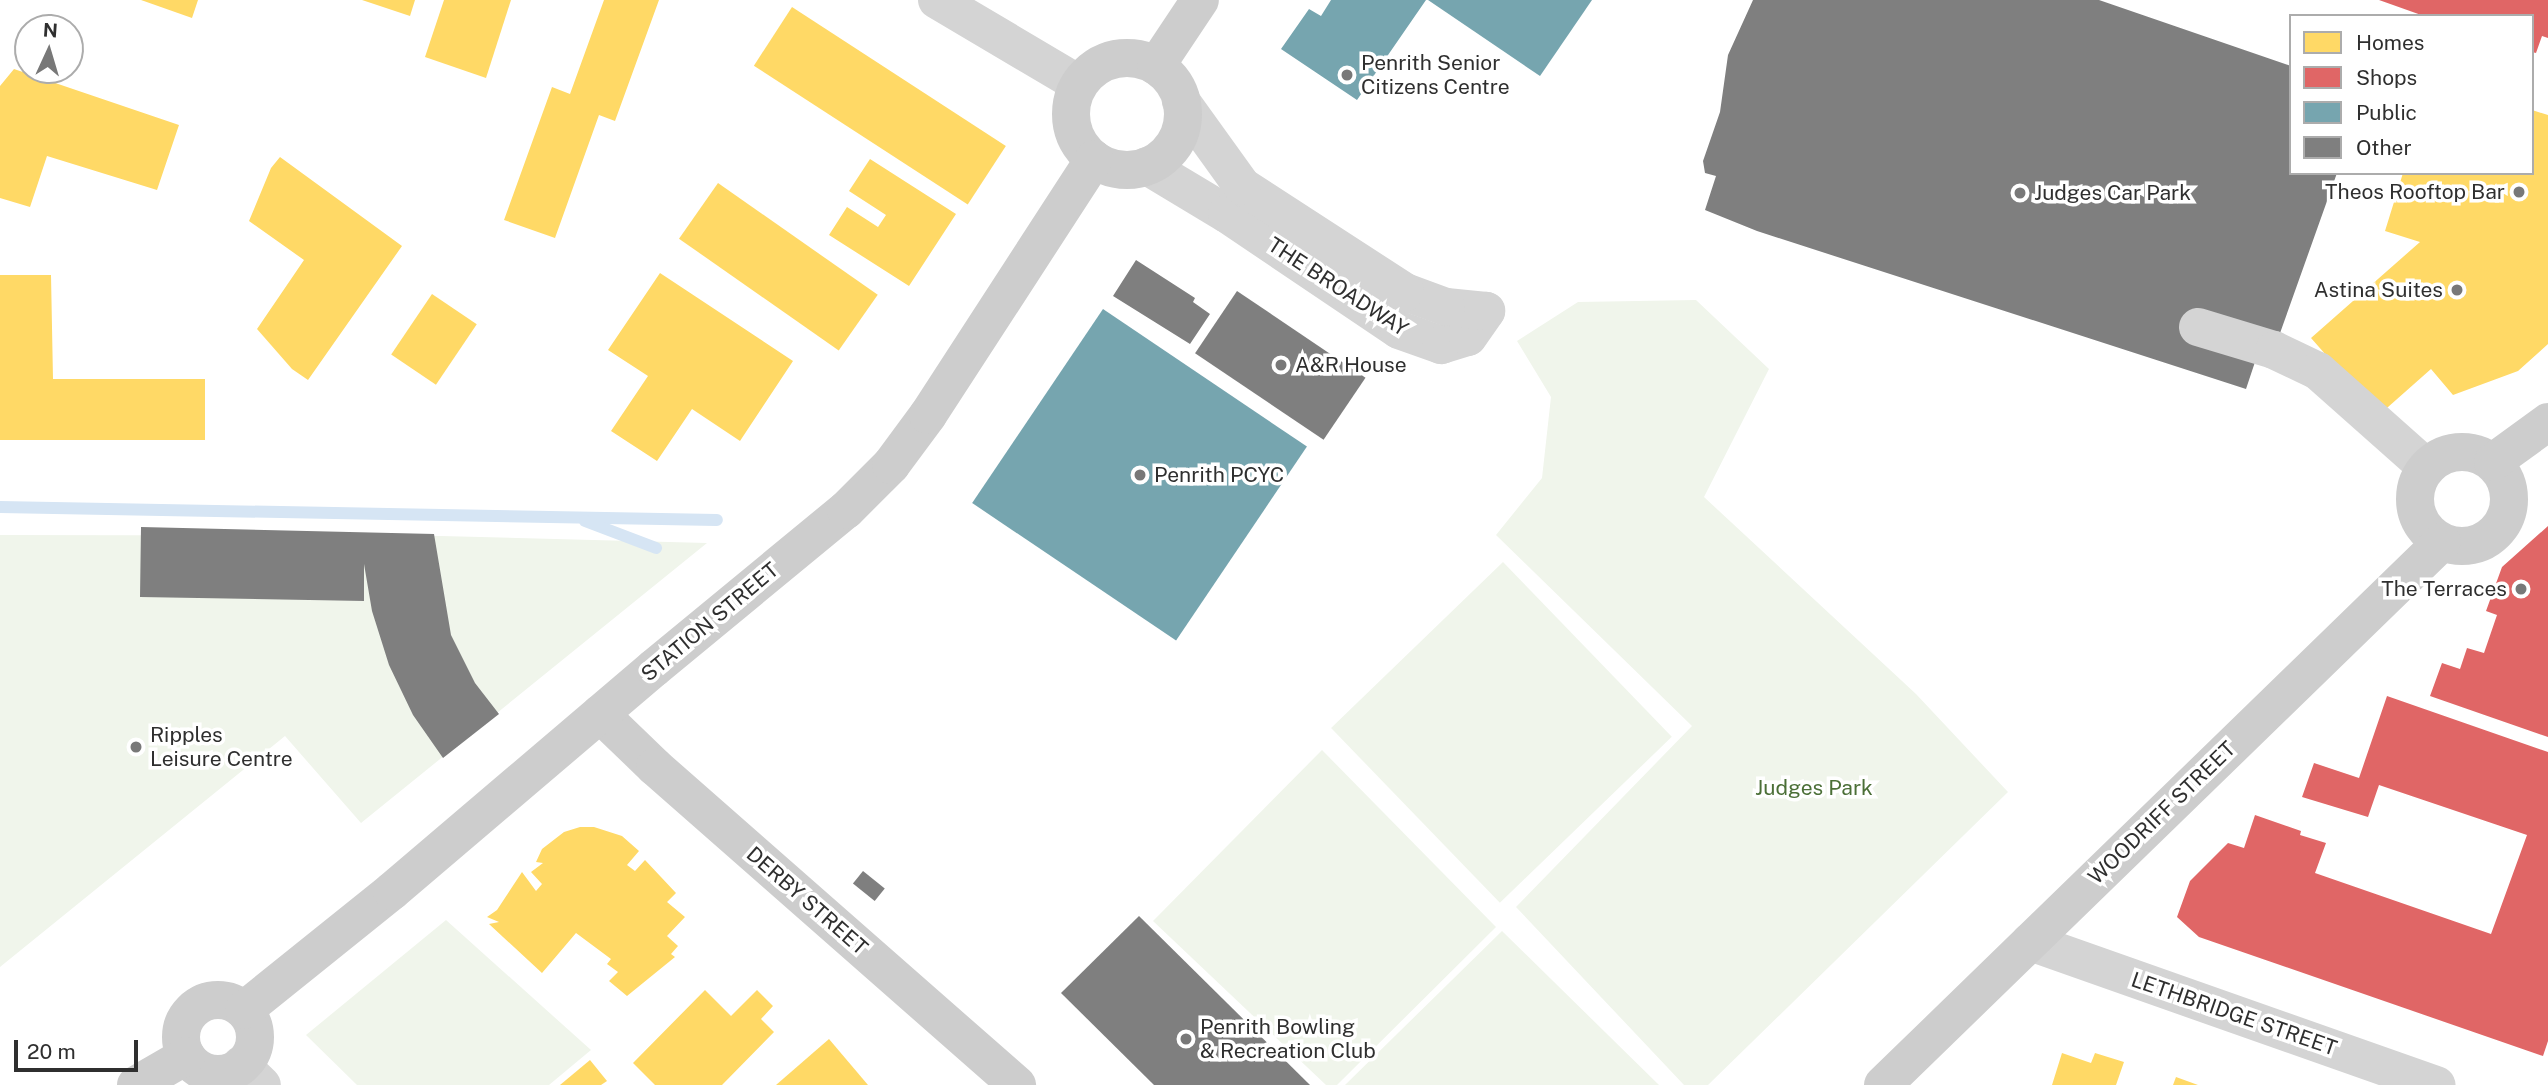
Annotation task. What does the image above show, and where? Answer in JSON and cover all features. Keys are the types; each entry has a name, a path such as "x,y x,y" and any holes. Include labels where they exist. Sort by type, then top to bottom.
{"street":[{"path":"937,0 1079,84"},
{"path":"1156,66 1200,0"},
{"path":"1122,58 1140,60 1156,66 1167,75 1181,101 1180,132 1172,147 1147,166 1129,169 1110,167 1094,159 1074,133 1070,117 1072,100 1079,84 1105,62 1122,58"},
{"name":"THE BROADWAY","path":"1147,166 1227,214 1399,330 1441,345 1468,337 1486,311 1446,307 1405,292 1242,186 1181,101"},
{"name":"STATION STREET","path":"244,1010 392,891 846,510 891,465 928,415 1094,159"},
{"path":"2198,327 2274,350 2318,371 2426,467"},
{"path":"2493,462 2548,422"},
{"path":"2456,451 2474,453 2493,462 2504,476 2510,494 2508,512 2500,527 2488,538 2473,545 2457,546 2442,542 2428,532 2415,508 2414,492 2426,467 2440,456 2456,451"},
{"name":"WOODRIFF STREET","path":"1883,1085 2442,542"},
{"name":"DERBY STREET","path":"600,715 655,767 1017,1085"},
{"name":"LETHBRIDGE STREET","path":"2030,942 2437,1085"},
{"path":"213,1000 223,1000 244,1010 255,1034 251,1052 252,1075 210,1073 193,1065 186,1056 181,1043 182,1027 193,1009 213,1000"},
{"path":"136,1085 186,1056"}],"green space":[{"name":"Judges Park","path":"1696,300 1769,369 1704,497 1916,694 2008,792 1708,1085 1684,1085 1516,907 1692,726 1496,535 1542,478 1551,397 1517,341 1578,302"},
{"name":"Ripples Leisure Centre","path":"0,535 441,536 707,543 361,823 285,736 0,967"},
{"path":"1503,562 1672,737 1500,903 1331,728"},
{"path":"1322,750 1496,927 1337,1085 1326,1085 1153,921"},
{"path":"446,920 591,1050 549,1085 357,1085 306,1035"},
{"path":"1502,931 1659,1085 1345,1085"}],"building: Homes":[{"path":"141,0 198,0 192,18"},
{"path":"362,0 415,0 410,16"},
{"path":"444,0 511,0 486,78 425,57"},
{"path":"604,0 659,0 615,121 599,115 555,238 504,220 552,87 570,94"},
{"path":"792,7 1006,146 968,205 754,66"},
{"path":"14,69 14,84 58,84 179,125 157,190 47,156 30,207 0,198 0,86"},
{"name":"Astina Suites","path":"2534,111 2548,115 2548,344 2518,371 2453,395 2431,369 2379,415 2311,338 2420,242 2385,231 2402,175 2534,175"},
{"path":"280,157 402,246 308,380 292,369 257,329 304,260 249,221 271,168"},
{"path":"870,159 956,214 909,286 829,235 847,207 878,227 886,215 849,191"},
{"path":"718,183 878,295 839,351 679,239"},
{"path":"660,273 793,361 740,441 692,409 657,461 611,431 648,376 608,350"},
{"path":"0,275 51,275 53,379 205,379 205,440 0,440"},
{"path":"432,294 477,324 436,385 391,355"},
{"path":"580,827 594,827 622,836 639,851 627,865 635,871 645,860 676,893 667,902 685,917 667,936 678,946 671,954 675,957 627,996 609,981 618,972 607,964 611,959 576,933 542,973 489,924 499,922 487,917 497,910 522,872 536,891 542,884 531,872 543,863 536,862 542,849 564,832"},
{"path":"705,990 731,1016 757,990 773,1006 761,1019 774,1032 722,1085 655,1085 633,1063"},
{"path":"829,1039 868,1085 776,1085"},
{"path":"2062,1053 2091,1063 2095,1053 2124,1062 2116,1085 2052,1085"},
{"path":"590,1060 607,1081 601,1085 560,1085"},
{"path":"2176,1077 2198,1085 2173,1085"}],"building: Shops":[{"path":"2379,0 2548,0 2548,38 2542,36 2534,52 2534,14 2418,14"},
{"path":"2548,526 2548,737 2430,696 2442,663 2460,669 2467,648 2484,653 2497,615 2486,611 2502,567"},
{"path":"2387,696 2548,752 2548,1041 2543,1056 2199,937 2177,917 2190,881 2228,843 2244,848 2255,815 2326,843 2315,873 2491,934 2527,835 2379,785 2368,817 2302,797 2314,763 2359,778"}],"building: Public":[{"name":"Penrith Senior Citizens Centre","path":"1331,0 1426,0 1357,100 1281,49 1309,9 1321,16"},
{"name":"Penrith Senior Citizens Centre","path":"1428,0 1592,0 1540,76"},
{"name":"Penrith PCYC","path":"1103,309 1307,447 1176,641 972,503"}],"building: Other":[{"name":"Judges Car Park","path":"1753,0 2099,0 2289,65 2289,175 2336,175 2274,350 2256,359 2246,389 1757,231 1705,210 1716,176 1705,173 1703,161 1720,112 1728,55"},
{"path":"1136,260 1195,298 1193,302 1210,314 1190,344 1113,296"},
{"name":"A&R House","path":"1237,291 1366,378 1324,440 1195,353"},
{"path":"141,527 434,534 451,635 475,683 499,714 443,758 413,715 389,665 372,611 364,564 364,601 140,597"},
{"path":"863,871 885,889 875,901 853,883"},
{"name":"Penrith Bowling & Recreation Club","path":"1139,916 1310,1085 1154,1085 1061,993"}],"waterway":[{"path":"0,507 717,520"},
{"path":"585,521 656,548"}],"place":[{"name":"Penrith Senior Citizens Centre","path":"1347,75"},
{"name":"Theos Rooftop Bar","path":"2519,192"},
{"name":"Judges Car Park","path":"2020,193"},
{"name":"Astina Suites","path":"2457,290"},
{"name":"A&R House","path":"1281,365"},
{"name":"Penrith PCYC","path":"1140,475"},
{"name":"The Terraces","path":"2521,589"},
{"name":"Ripples Leisure Centre","path":"136,747"},
{"name":"Penrith Bowling & Recreation Club","path":"1186,1039"}]}
